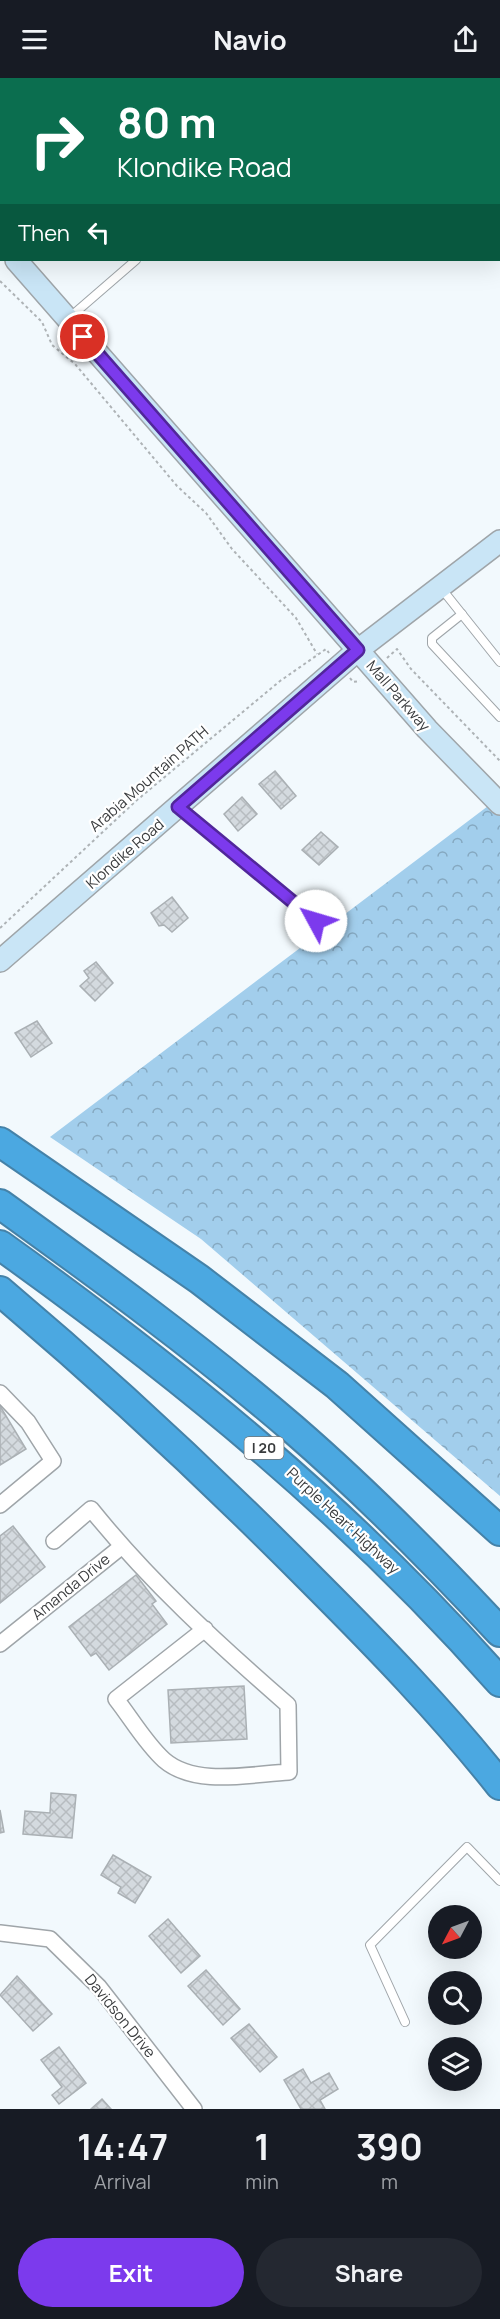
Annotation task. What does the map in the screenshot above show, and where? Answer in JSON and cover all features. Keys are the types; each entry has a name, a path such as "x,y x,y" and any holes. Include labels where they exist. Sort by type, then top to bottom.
{"highway":[{"path":"0,1142 200,1279 337,1385 500,1531"},
{"name":"I 20","path":"0,1204 129,1297 292,1429 378,1506 500,1632"},
{"name":"Purple Heart Highway","path":"0,1245 152,1356 288,1469 416,1590 500,1682"},
{"path":"0,1291 74,1353 212,1480 361,1629 425,1697 500,1785"}],"street":[{"name":"Mall Parkway","path":"17,261 427,729 500,804"},
{"name":"Klondike Road","path":"0,962 358,650 500,541"},
{"path":"0,1393 28,1422 53,1461 0,1505"},
{"name":"Amanda Drive","path":"0,1644 121,1547 91,1509 54,1541"},
{"path":"121,1547 205,1629 288,1705 289,1772 195,1777 163,1759 116,1699 205,1629"},
{"name":"Davidson Drive","path":"0,1933 50,1939 99,1987 194,2109"}],"lane":[{"path":"68,320 135,261"},
{"path":"440,587 500,662"},
{"path":"462,614 432,638 432,644 500,717"},
{"path":"178,807 316,921"},
{"path":"405,2022 370,1945 467,1847 500,1881"}],"path":[{"path":"0,281 42,322 52,345 75,364 177,486 206,513 232,549 296,618 317,654"},
{"name":"Arabia Mountain PATH","path":"0,928 137,800 280,681 326,649"},
{"path":"397,649 411,669 500,761"},
{"path":"353,682 357,683"}],"green space":[{"path":"500,797 500,1496 201,1239 50,1137"}],"building":[{"path":"275,771 296,796 281,809 259,784"},
{"path":"242,797 257,814 238,831 224,814"},
{"path":"321,832 338,847 319,865 302,850"},
{"path":"172,897 188,918 172,932 164,925 159,926 151,913"},
{"path":"96,962 113,983 95,1001 80,986 89,978 84,971"},
{"path":"37,1021 52,1043 31,1057 15,1033"},
{"path":"0,1406 26,1449 0,1465"},
{"path":"13,1526 45,1567 0,1603 0,1536"},
{"path":"136,1575 156,1601 152,1604 167,1624 109,1670 96,1653 91,1656 69,1627"},
{"path":"244,1686 247,1739 171,1743 168,1690"},
{"path":"51,1793 76,1795 72,1838 23,1834 25,1811 50,1813"},
{"path":"0,1810 4,1832 0,1833"},
{"path":"113,1855 151,1877 135,1903 118,1893 121,1887 101,1875"},
{"path":"168,1919 200,1956 181,1973 149,1936"},
{"path":"206,1970 240,2009 223,2025 188,1986"},
{"path":"17,1976 52,2014 33,2031 0,1995"},
{"path":"249,2024 277,2057 260,2072 231,2038"},
{"path":"59,2047 86,2083 59,2104 52,2095 62,2087 41,2060"},
{"path":"303,2069 311,2083 329,2073 338,2089 320,2100 325,2109 301,2109 284,2080"},
{"path":"102,2099 111,2109 91,2109"}],"route":[{"path":"83,337 358,650 178,807 316,921"}]}
